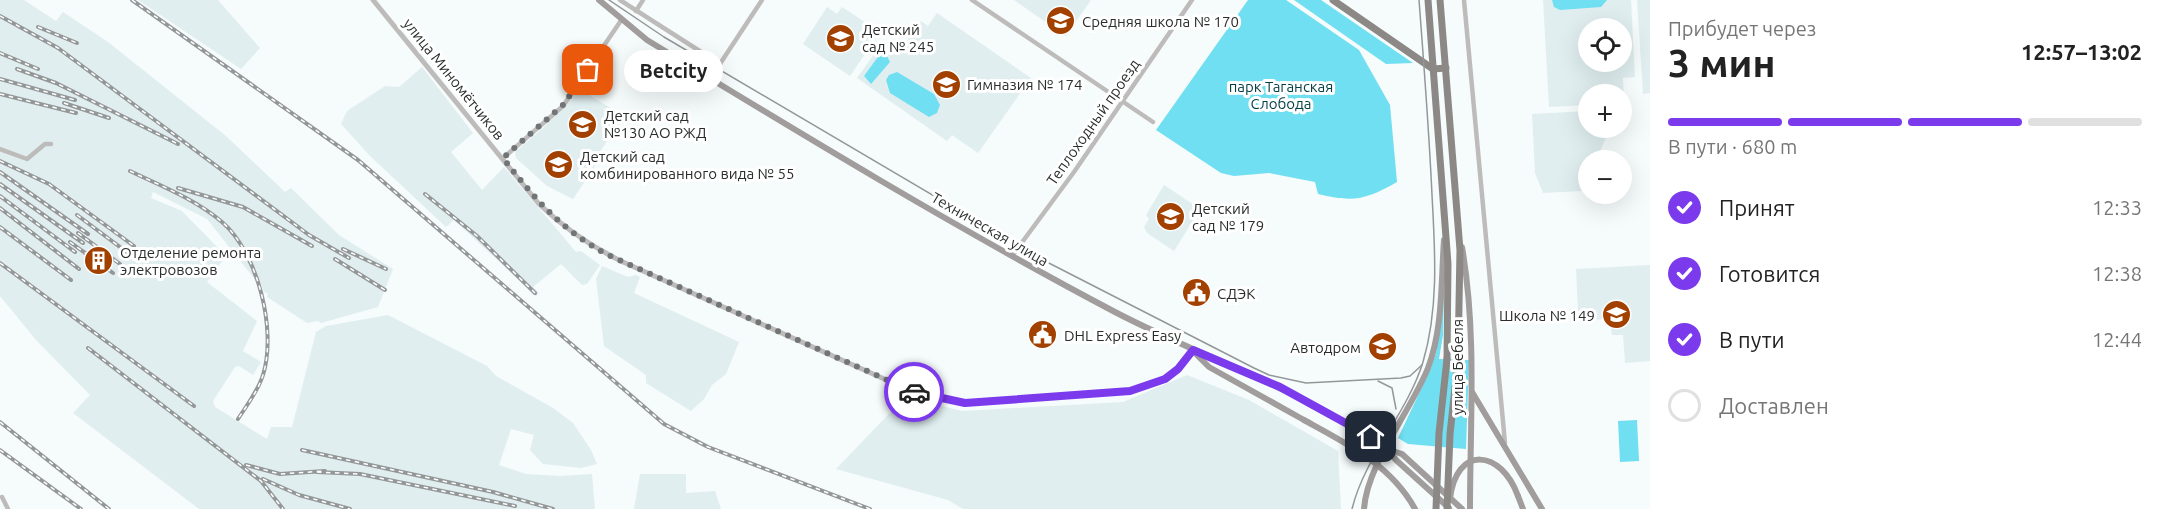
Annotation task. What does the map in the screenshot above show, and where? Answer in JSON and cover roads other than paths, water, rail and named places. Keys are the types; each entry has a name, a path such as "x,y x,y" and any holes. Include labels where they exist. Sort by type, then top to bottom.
{"main road":[{"name":"Техническая улица","path":"599,0 647,40 1012,256 1193,350 1305,400 1387,449 1401,454 1462,509"},
{"path":"1333,0 1433,69 1446,68"},
{"name":"улица Бебеля","path":"1428,0 1448,289 1447,359 1439,433 1436,509"},
{"name":"улица Бебеля","path":"1440,0 1458,226 1458,360 1450,434 1449,509"},
{"name":"улица Бебеля","path":"1458,226 1469,291 1472,392 1470,509"},
{"name":"улица Бебеля","path":"1364,509 1370,484 1415,395 1432,353 1445,227"},
{"path":"1193,350 1209,367 1368,457 1387,473 1415,509"},
{"path":"1472,392 1542,507"},
{"name":"Техническая улица","path":"1387,449 1449,509"},
{"path":"1449,509 1456,476 1467,464 1475,460 1491,461 1505,470 1523,509"}],"street":[{"name":"улица Миномётчиков","path":"373,0 539,204 591,246 920,395 965,403 1130,391 1165,379 1178,369 1193,350"},
{"path":"620,0 720,64"},
{"path":"636,11 643,0"},
{"path":"710,79 762,0"},
{"path":"972,0 1153,122"},
{"name":"Теплоходный проезд","path":"1012,256 1192,0"},
{"path":"1464,0 1505,443"},
{"path":"503,158 563,105 622,19"},
{"path":"0,149 27,159 45,144 51,144"},
{"path":"2,497 8,509"}],"tram line":[{"path":"609,0 664,37 1041,259 1269,375 1306,383 1401,378 1410,376 1422,365"},
{"path":"1352,509 1366,471 1416,381 1423,362 1432,321 1435,279 1434,237 1419,0"},
{"path":"1378,381 1392,388 1396,409"}],"railway":[{"path":"132,0 358,160 664,424 708,447 870,509"},
{"path":"0,16 58,48 309,235 349,258"},
{"path":"38,27 77,43"},
{"path":"0,53 38,69"},
{"path":"17,69 56,83 178,144"},
{"path":"0,79 75,100"},
{"path":"0,94 76,113"},
{"path":"64,103 109,118"},
{"path":"0,161 49,184 134,246"},
{"path":"130,171 212,214 235,236 246,253 261,293 266,315 267,357 258,387 238,419"},
{"path":"0,172 88,234"},
{"path":"0,184 83,243"},
{"path":"178,188 243,207 312,246"},
{"path":"425,194 477,236 535,293"},
{"path":"0,196 75,252"},
{"path":"0,208 79,269"},
{"path":"77,215 128,253"},
{"path":"0,227 71,280"},
{"path":"78,233 120,264"},
{"path":"70,242 113,273"},
{"path":"343,249 386,269"},
{"path":"335,259 385,290"},
{"path":"0,263 194,406"},
{"path":"88,348 261,481 283,509"},
{"path":"0,422 109,509"},
{"path":"0,450 81,509"},
{"path":"302,450 493,492 553,509"},
{"path":"246,465 280,474 325,471"},
{"path":"317,472 360,474 515,506"},
{"path":"263,479 299,495 350,509"}],"place":[{"name":"Средняя школа № 170","path":"1061,21"},
{"name":"Детский сад № 245","path":"841,38"},
{"name":"Betcity","path":"588,70"},
{"name":"Гимназия № 174","path":"946,84"},
{"name":"Детский сад №130 АО РЖД","path":"583,124"},
{"name":"Детский сад комбинированного вида № 55","path":"559,165"},
{"name":"Детский сад № 179","path":"1171,217"},
{"name":"Отделение ремонта электровозов","path":"99,261"},
{"name":"СДЭК","path":"1196,293"},
{"name":"Школа № 149","path":"1616,315"},
{"name":"DHL Express Easy","path":"1043,335"},
{"name":"Автодром","path":"1382,347"}],"park label":[{"name":"парк Таганская Слобода","path":"1281,94"}]}
